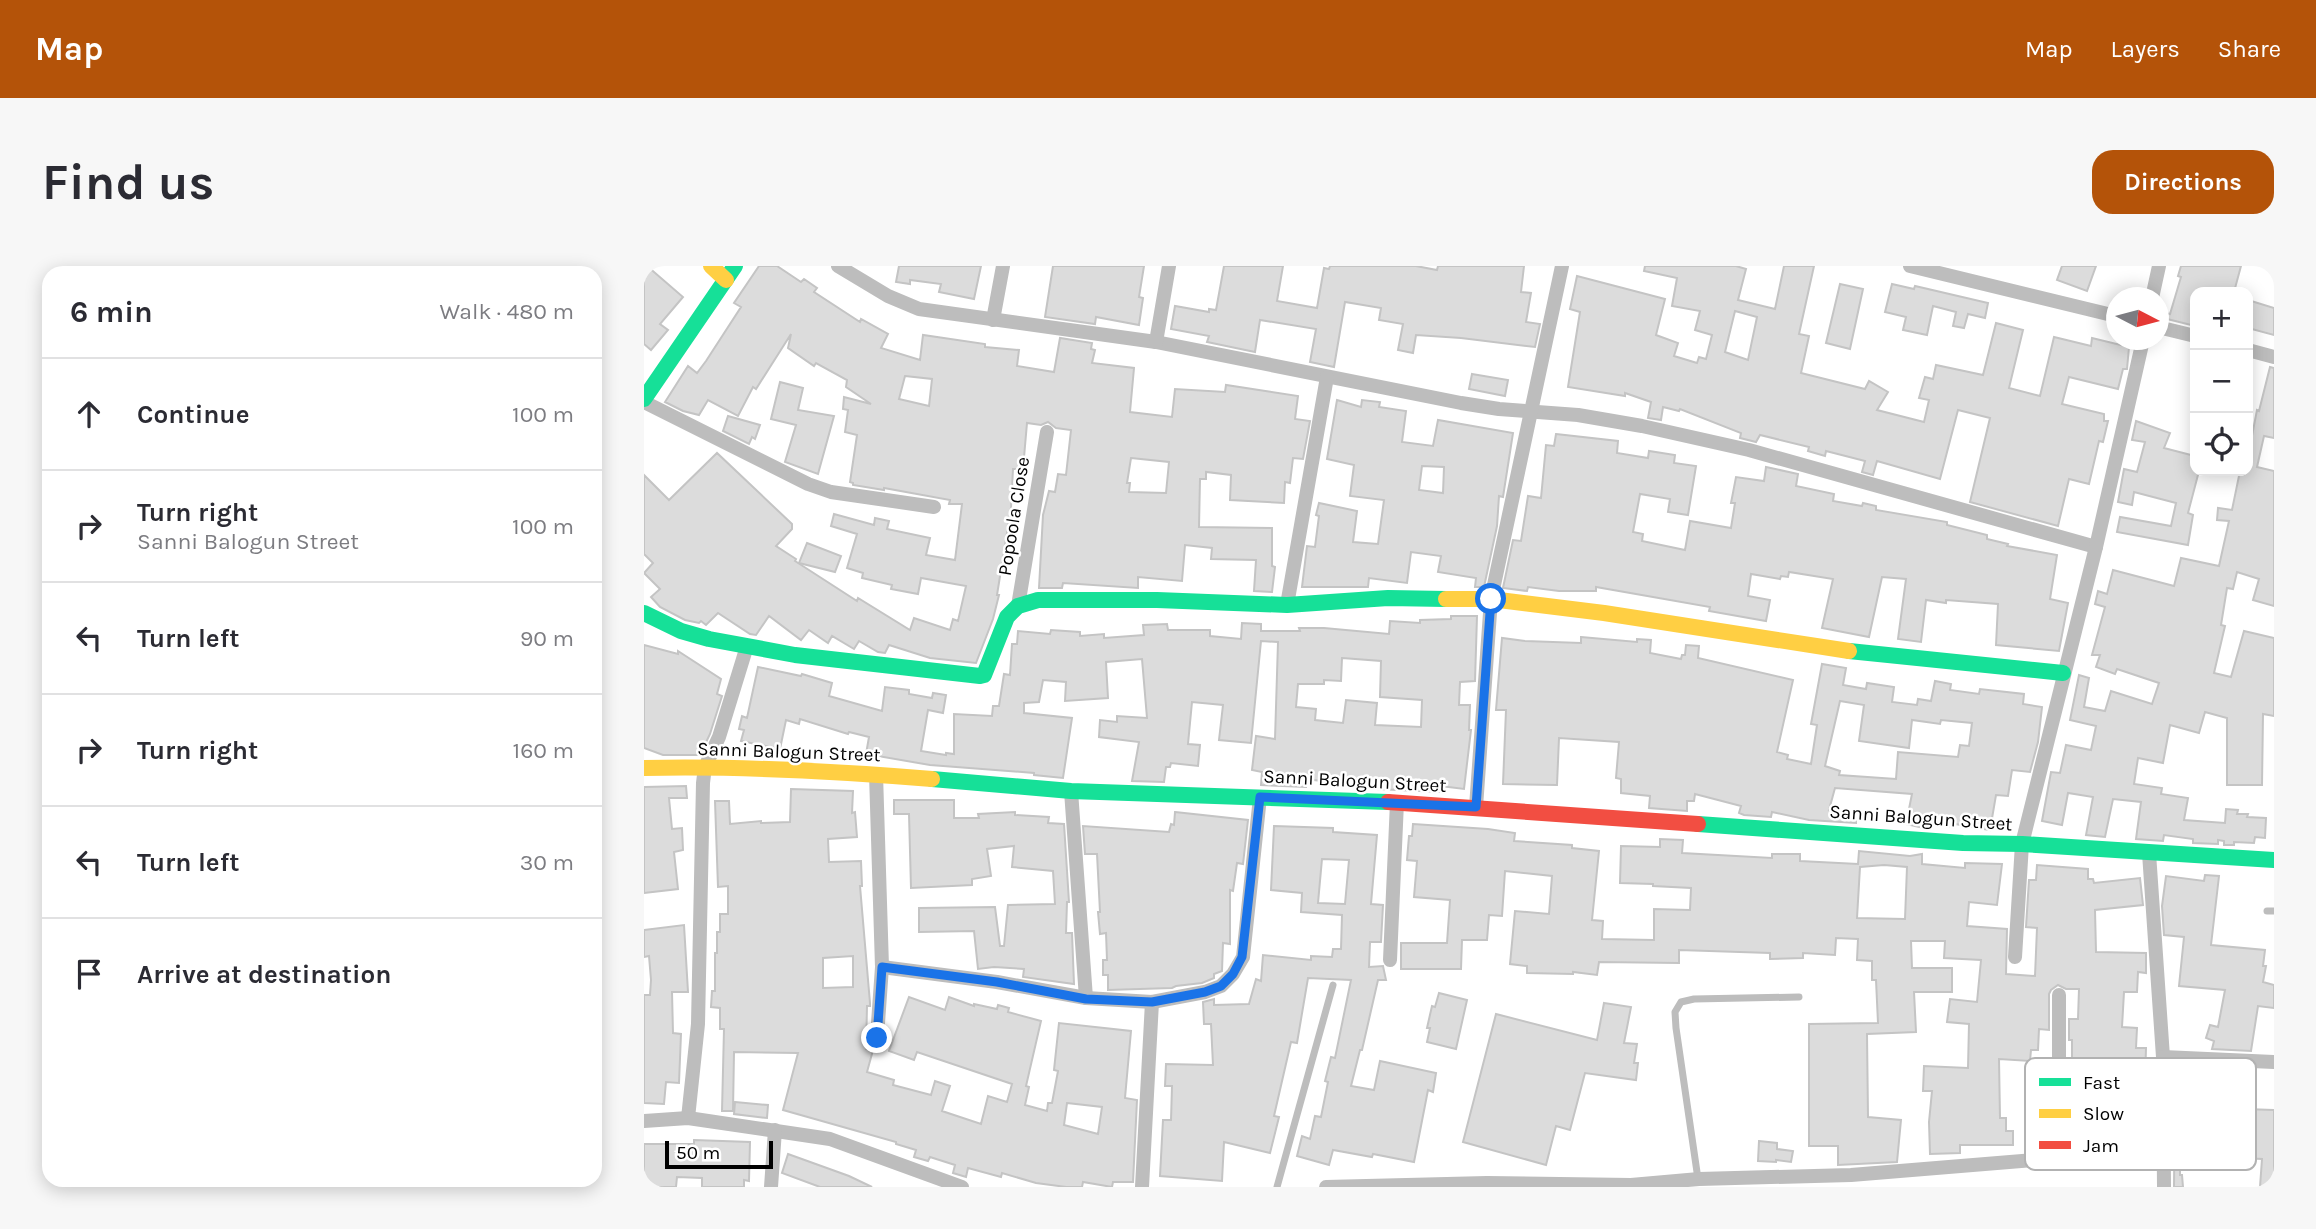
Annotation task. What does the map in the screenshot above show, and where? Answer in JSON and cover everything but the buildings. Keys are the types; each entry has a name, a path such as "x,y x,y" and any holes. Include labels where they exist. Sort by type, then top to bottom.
{"street":[{"path":"711,266 726,280"},
{"path":"735,266 644,400 808,484 831,492 934,508"},
{"path":"838,266 888,296 919,309 1156,342 1461,403 1532,412 1557,412 1642,426 1749,450 2096,547"},
{"path":"993,320 1003,266"},
{"path":"1156,342 1169,266"},
{"path":"1476,807 1491,599 1562,266"},
{"path":"1910,266 2106,314"},
{"path":"2154,287 2159,266"},
{"path":"2169,330 2190,335"},
{"path":"2015,957 2022,844 2096,547 2141,350"},
{"path":"2253,351 2274,357"},
{"path":"1287,605 1326,377"},
{"name":"Popoola Close","path":"1018,606 1047,432"},
{"path":"644,613 681,631 795,655 980,676 984,675 990,665 1007,617 1018,606 1038,600 1157,600 1287,605 1388,598 1491,599 1604,613 1883,656 2063,673"},
{"path":"688,1118 698,1024 701,797 705,767 719,737 747,646"},
{"name":"Sanni Balogun Street","path":"644,768 705,767 876,774 1071,791 1476,807 1963,843 2022,844 2274,860"},
{"path":"876,774 882,967 877,1038"},
{"path":"1071,791 1086,999"},
{"path":"882,967 997,982 1086,999 1152,1002 1205,992 1221,986 1233,974 1242,957 1260,797"},
{"path":"1390,960 1397,803"},
{"path":"2149,853 2163,1057 2185,1058"},
{"path":"2059,995 2059,1058"},
{"path":"1142,1187 1152,1002"},
{"path":"2256,1061 2274,1062"},
{"path":"644,1121 688,1118 830,1139 962,1187"},
{"path":"771,1187 775,1130"},
{"path":"1326,1187 1487,1182 1631,1185 1699,1179 1851,1175 2025,1161"}],"lane":[{"path":"1277,1187 1333,985"},
{"path":"1699,1179 1677,1041 1675,1012 1681,1002 1694,999 1799,997"}],"traffic: fast":[{"path":"644,399 735,266"},
{"path":"644,613 681,631 709,639 795,655 980,676 984,675 1007,617 1018,606 1038,600 1157,600 1287,605 1388,598 1446,599"},
{"path":"1849,651 2063,673"},
{"path":"932,779 1071,791 1388,802"},
{"path":"1698,824 1963,843 2022,844 2274,860"}],"traffic: slow":[{"path":"711,266 726,280"},
{"path":"1446,599 1491,599 1604,613 1849,651"},
{"path":"644,768 788,770 932,779"}],"traffic: jam":[{"path":"1388,802 1698,824"}],"route":[{"path":"877,1038 882,967 997,982 1086,999 1152,1002 1205,992 1221,986 1233,974 1242,957 1260,797 1476,807 1491,599"}]}
